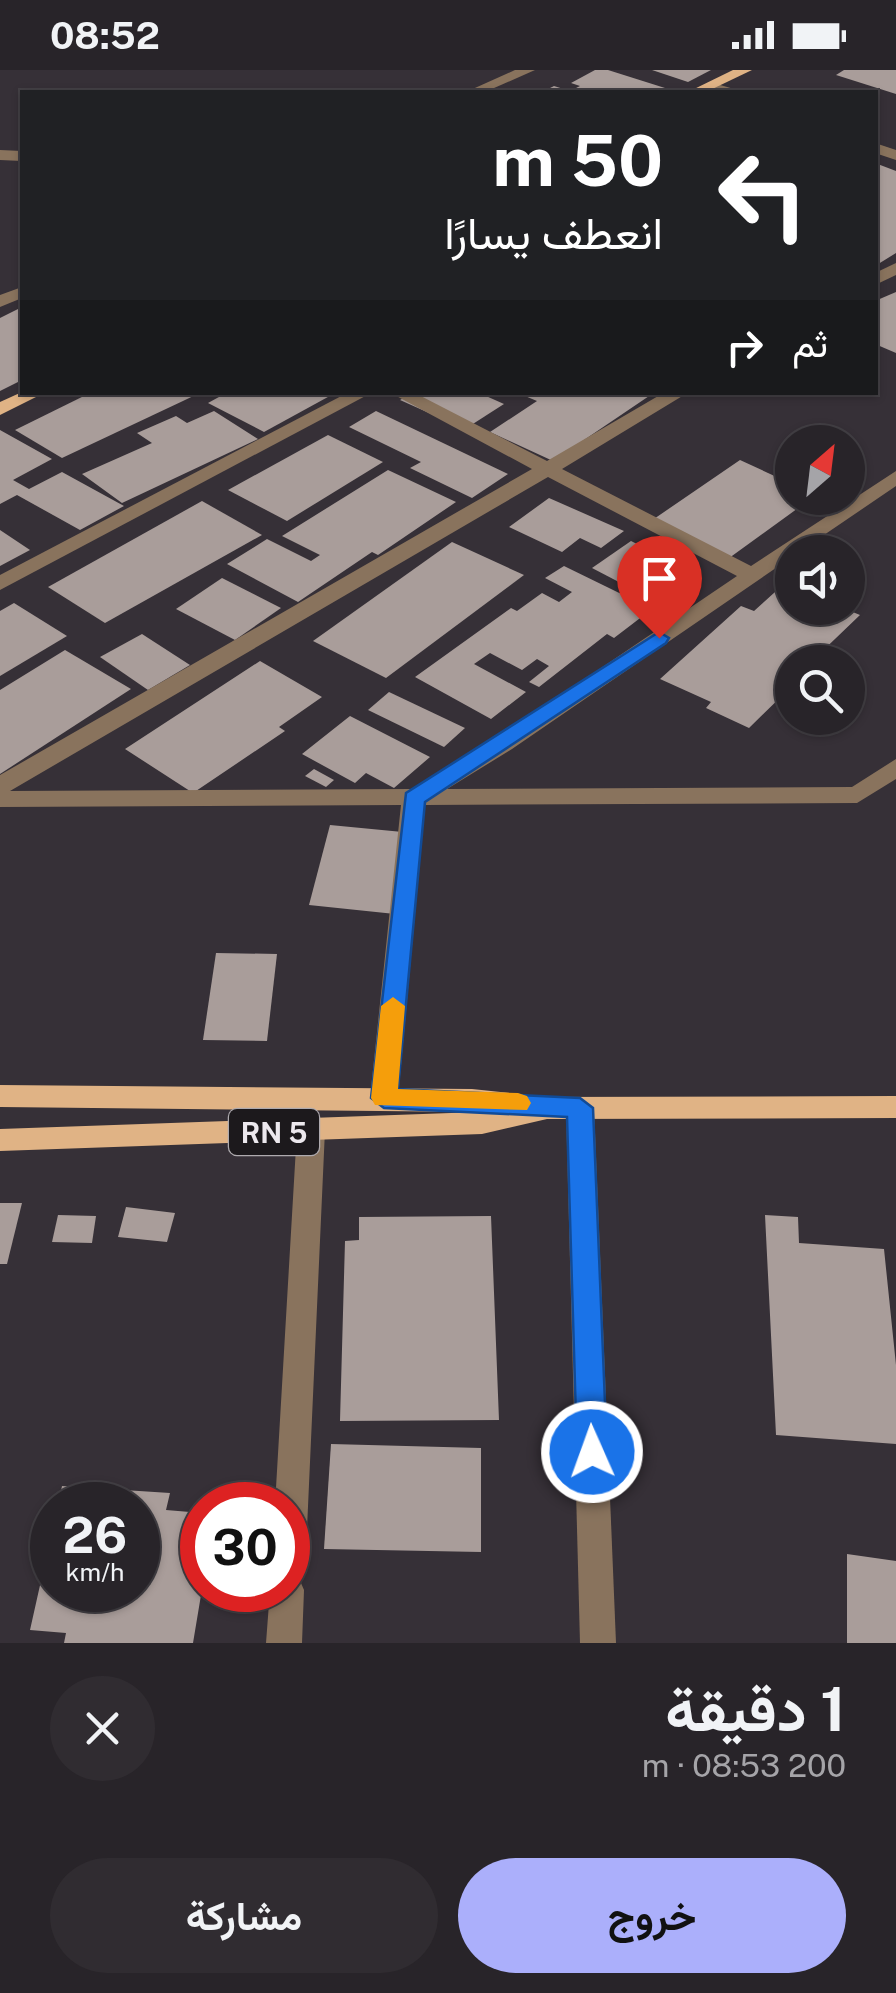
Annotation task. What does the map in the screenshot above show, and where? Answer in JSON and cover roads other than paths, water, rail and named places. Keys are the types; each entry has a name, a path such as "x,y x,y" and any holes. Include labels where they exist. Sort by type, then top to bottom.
{"main road":[{"path":"702,89 744,70"},
{"path":"0,410 31,395"},
{"name":"RN 5","path":"0,1096 384,1098 510,1102 546,1108 896,1107"},
{"name":"RN 5","path":"0,1140 482,1123 546,1108"}],"street":[{"path":"478,90 528,70"},
{"path":"0,584 358,395"},
{"path":"404,395 752,575"},
{"path":"0,786 675,395"},
{"path":"414,798 504,744 896,477"},
{"path":"0,799 857,795 896,767"},
{"path":"384,1098 414,798"},
{"path":"580,1108 598,1643"},
{"path":"293,1482 311,1130"},
{"path":"284,1643 285,1612"}]}
